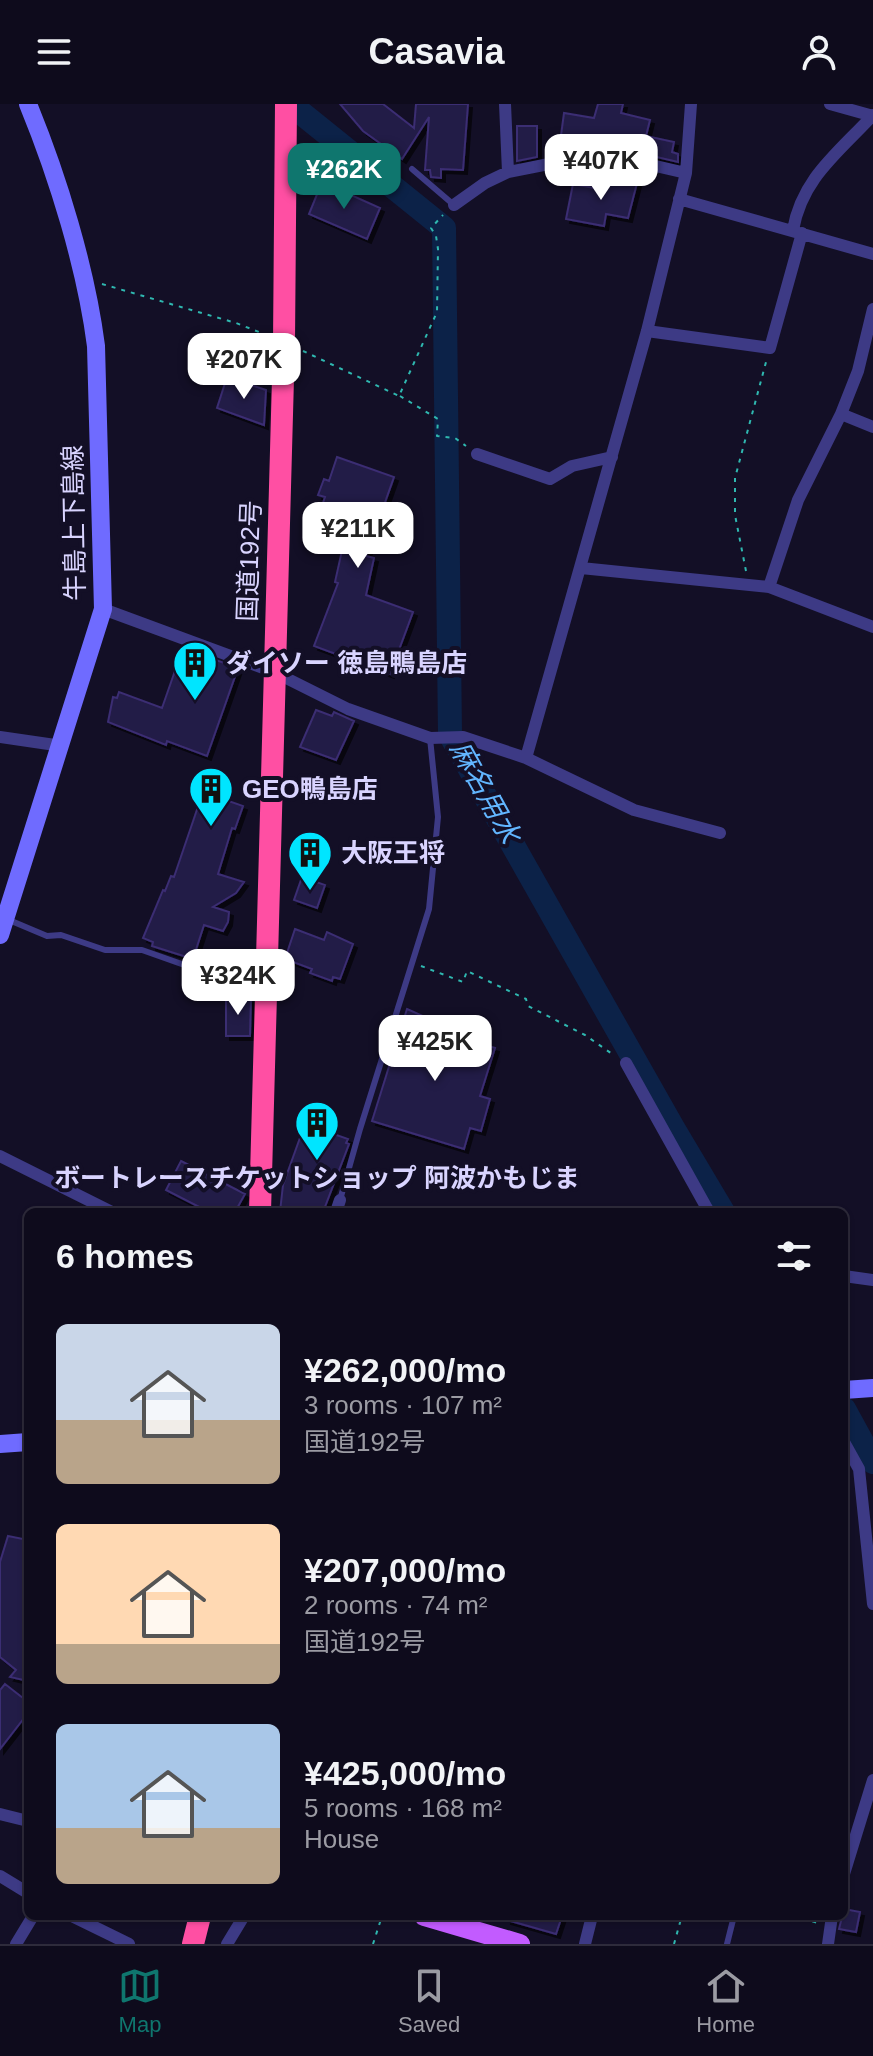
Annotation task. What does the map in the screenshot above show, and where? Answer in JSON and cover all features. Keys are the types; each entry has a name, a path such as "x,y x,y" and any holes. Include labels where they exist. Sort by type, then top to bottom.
{"highway":[{"name":"国道192号","path":"260,1208 284,342 286,109"},
{"path":"193,1944 199,1920"}],"main road":[{"name":"牛島上下島線","path":"3,927 103,609 96,346 85,280 41,136 28,104"},
{"path":"848,1390 873,1388"},
{"path":"0,1444 24,1442"},
{"path":"438,1920 520,1944"}],"street":[{"path":"505,104 508,172"},
{"path":"526,758 647,331 686,173 691,104"},
{"path":"647,331 770,348 798,232 797,208 811,181 873,115 830,104"},
{"path":"454,205 485,183 508,172 589,156 608,155 686,173"},
{"path":"679,199 873,254"},
{"path":"769,587 798,500 841,414 858,371 873,309"},
{"path":"841,414 873,427"},
{"path":"477,454 550,479 572,466 612,457"},
{"path":"581,568 769,587 873,627"},
{"path":"103,609 274,672 348,709 437,738 463,737 526,758 634,810 720,833"},
{"path":"0,737 62,746"},
{"path":"626,1063 707,1208"},
{"path":"0,1156 104,1208"},
{"path":"848,1277 873,1280"},
{"path":"848,1449 859,1469 873,1604"},
{"path":"848,1861 873,1780"},
{"path":"0,1814 24,1820"},
{"path":"0,1876 24,1891"},
{"path":"16,1944 31,1920"},
{"path":"80,1920 129,1944"},
{"path":"227,1944 242,1920"},
{"path":"585,1944 591,1920"},
{"path":"828,1944 832,1921"}],"lane":[{"path":"412,169 454,205"},
{"path":"338,1206 429,909 438,817 437,738"},
{"path":"3,927 47,936 61,935 105,950 142,950 265,993"},
{"path":"727,1944 733,1920"}],"path":[{"path":"399,396 437,312 438,249 431,228 442,217"},
{"path":"85,280 236,323 284,342 399,396 438,419 437,436 455,438"},
{"path":"749,583 739,546 735,478 770,348"},
{"path":"412,963 463,982 467,971 526,999 528,1006 585,1035 626,1063"},
{"path":"373,1944 381,1920"},
{"path":"674,1944 681,1920"}],"building":[{"path":"340,104 383,104 414,128 416,104 468,104 463,170 441,169 441,178 431,177 430,170 425,170 429,117 402,159 363,131"},
{"path":"598,104 623,104 621,113 650,120 646,136 674,142 672,152 678,154 678,162 610,146 560,143 564,113 594,118"},
{"path":"517,126 537,126 537,157 517,161"},
{"path":"615,178 637,183 628,218 606,214 604,226 566,219 573,184 605,190 607,180 614,182"},
{"path":"322,182 380,208 367,239 309,214"},
{"path":"227,377 266,390 264,425 217,408"},
{"path":"337,457 394,477 366,556 374,558 366,595 413,612 390,674 314,646 338,583 335,582 345,537 315,526 325,497 318,495 324,479 329,481"},
{"name":"ダイソー 徳島鴨島店","path":"183,648 238,668 207,756 167,741 166,745 108,722 113,697 117,698 119,692 162,708"},
{"path":"316,710 332,716 334,712 354,721 336,760 300,747"},
{"path":"203,792 243,806 235,829 232,828 218,874 244,882 236,893 213,907 229,912 228,922 223,931 204,925 193,959 152,946 153,942 143,938 163,890 171,876 174,877"},
{"name":"大阪王将","path":"302,877 325,885 317,908 294,900"},
{"path":"295,929 324,940 327,932 353,944 340,979 333,977 332,981 310,973 312,969 285,959"},
{"path":"226,999 251,999 250,1036 226,1036"},
{"path":"407,1009 465,1035 464,1039 495,1048 480,1096 490,1099 481,1131 470,1128 464,1149 372,1121"},
{"name":"ボートレースチケットショップ 阿波かもじま","path":"305,1124 348,1139 346,1143 349,1144 325,1208 280,1208 283,1185"},
{"path":"181,1161 245,1194 237,1208 201,1208 166,1190"},
{"path":"8,1536 24,1539 24,1680 10,1677 16,1670 0,1657 0,1562"},
{"path":"5,1684 24,1699 24,1718 0,1749 0,1690"},
{"path":"848,1910 860,1912 856,1932 839,1929 841,1920 848,1920"},
{"path":"507,1920 561,1920 556,1934"}],"waterway":[{"name":"麻名用水","path":"290,104 444,228 450,734 721,1208"},
{"name":"麻名用水","path":"848,1416 873,1462"}],"place":[{"name":"ダイソー 徳島鴨島店","path":"195,702"},
{"name":"GEO鴨島店","path":"211,828"},
{"name":"大阪王将","path":"310,892"},
{"name":"ボートレースチケットショップ 阿波かもじま","path":"317,1162"}]}
